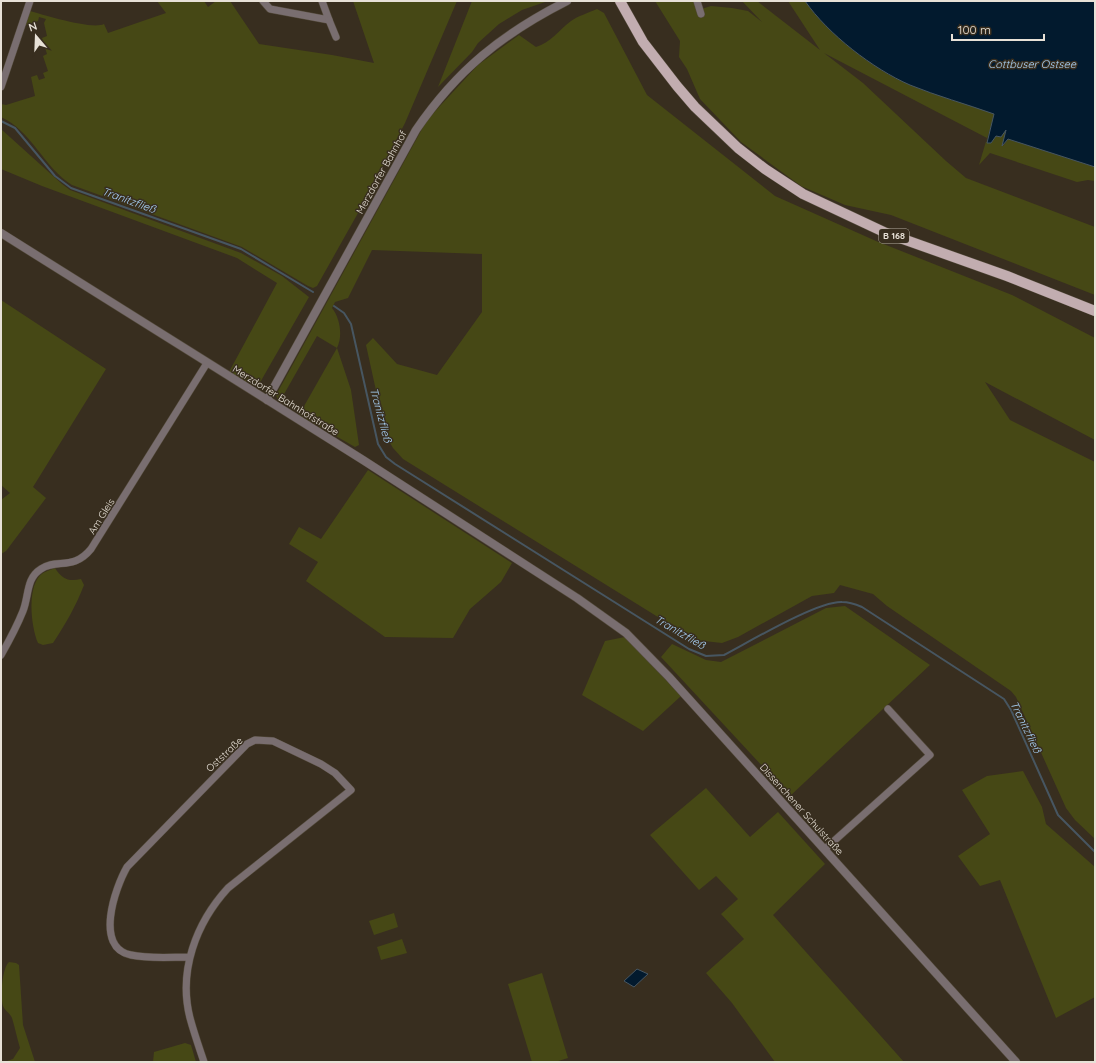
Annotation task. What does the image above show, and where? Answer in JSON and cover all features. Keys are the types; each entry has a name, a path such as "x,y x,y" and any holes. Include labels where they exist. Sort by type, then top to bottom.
{"main road":[{"name":"B 168","path":"620,1 643,42 695,107 738,148 765,169 803,194 886,233 1007,276 1095,311"}],"street":[{"path":"1,87 30,1"},
{"path":"263,1 270,9 329,20"},
{"path":"322,1 336,38"},
{"name":"Merzdorfer Bahnhof","path":"267,400 409,143 434,103 455,79 486,51 524,24 567,1"},
{"path":"698,1 701,14"},
{"name":"Merzdorfer Bahnhofstraße","path":"1,233 267,400 558,586"},
{"name":"Am Gleis","path":"1,655 24,608 30,583 34,575 42,568 70,563 81,559 91,549 207,363"},
{"name":"Dissenchener Schulstraße","path":"558,586 626,633 641,647 1016,1062"},
{"path":"825,849 930,755 888,709"},
{"name":"Oststraße","path":"190,957 131,955 120,951 114,943 109,933 109,921 122,876 127,867 236,753 247,744 255,740 273,741 321,764 351,790 228,888 216,902 206,919 190,957 187,964 190,1017 204,1062"}],"shaded area":[{"path":"157,1 204,1 208,7 216,1 230,1 259,44 374,63 353,1 457,1 405,123 367,197 317,286 313,288 308,286 242,247 72,185 53,169 21,131 12,123 1,117 1,104 6,105 35,96 31,77 37,75 39,80 45,78 43,73 48,71 43,56 47,54 42,38 47,36 44,23 46,19 39,17 38,21 26,25 30,11 79,24 104,24 108,33 166,13"},
{"path":"472,1 548,1 522,10 499,24 478,43 472,52 438,87"},
{"path":"655,1 694,1 698,10 711,6 748,11 762,22 742,1 757,1 820,50 788,1 805,1 826,26 853,50 867,61 897,79 921,89 995,114 986,142 991,143 996,136 1006,130 1003,146 1008,139 1095,167 1095,181 1088,180 1077,182 990,153 979,165 987,138 824,53 863,83 966,178 1095,227 1095,295 891,215 845,205 801,186 741,142 700,99 687,69 679,57 680,41"},
{"path":"597,9 604,13 647,95 775,196 876,241 1012,295 1095,338 1095,440 985,382 1010,420 1095,462 1095,839 1075,820 1066,808 1016,697 1011,691 887,606 873,594 840,585 834,593 812,596 738,637 722,643 695,640 403,459 393,448 386,436 366,345 373,338 397,364 437,375 482,312 482,254 372,250 348,298 335,302 332,308 335,312 340,327 340,338 337,348 317,336 279,403 276,395 427,120 478,65 519,35 536,47 546,43 571,21 577,18"},
{"path":"1,129 70,190 241,253 282,276 309,297 258,386 255,384 249,385 229,372 277,283 237,258 42,186 1,169"},
{"path":"1,300 106,369 33,487 46,498 6,551 1,554 1,500 10,493 1,485"},
{"path":"337,348 351,390 359,445 355,447 299,415"},
{"path":"368,470 512,563 501,582 470,609 453,638 385,637 306,581 318,562 289,544 299,527 321,539"},
{"path":"55,568 60,575 66,579 81,579 84,585 70,615 53,643 43,645 38,643 33,627 32,596 34,586 38,579 43,573"},
{"path":"845,606 930,665 790,796 661,657 672,644 706,660 721,662 826,608"},
{"path":"625,637 681,696 643,731 582,695 605,641"},
{"path":"1023,771 1042,807 1046,824 1095,867 1095,997 1056,1018 1000,880 980,886 958,856 990,834 962,790 987,776"},
{"path":"706,788 750,837 778,812 825,864 773,915 904,1062 775,1062 732,1003 706,973 744,939 721,914 738,899 716,876 699,890 650,835"},
{"path":"394,913 398,927 374,935 369,921"},
{"path":"402,939 407,953 381,960 377,947"},
{"path":"9,962 19,965 23,1025 35,1062 4,1062 13,1059 20,1048 12,1018 4,1008 2,1002 3,976"},
{"path":"542,973 568,1058 555,1062 532,1062 508,984"},
{"path":"185,1043 191,1045 196,1062 153,1062 154,1052"}],"water":[{"name":"Cottbuser Ostsee","path":"805,1 1095,1 1095,167 1008,139 1002,146 1006,130 1001,137 996,136 991,143 987,143 994,114 910,85 881,70 839,38 826,26"},
{"path":"637,969 648,974 634,987 624,981"}],"waterway":[{"name":"Tranitzfließ","path":"1,121 15,128 55,176 71,188 241,249 313,292"},
{"name":"Tranitzfließ","path":"334,306 344,313 351,324 378,444 386,457 395,464 689,649 706,656 724,655 800,615 831,603 847,602 862,607 1004,699 1011,710 1058,815 1095,852"}]}
